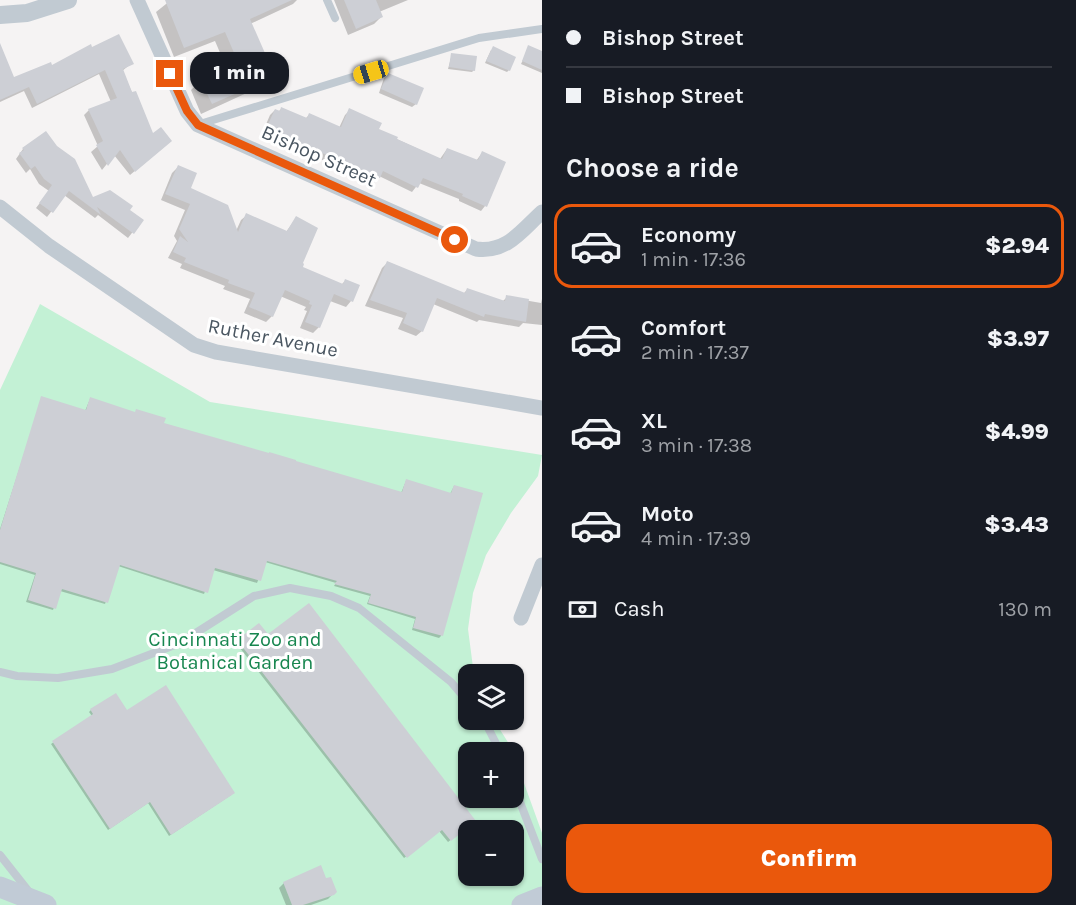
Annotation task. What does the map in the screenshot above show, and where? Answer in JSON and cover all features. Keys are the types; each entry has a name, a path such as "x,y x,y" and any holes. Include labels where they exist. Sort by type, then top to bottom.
{"main road":[{"path":"0,887 41,903"},
{"path":"522,905 542,897"}],"street":[{"path":"0,15 27,13 68,0"},
{"path":"137,0 187,111 198,125"},
{"name":"Bishop Street","path":"198,125 476,249 500,248 510,242 542,212"},
{"name":"Ruther Avenue","path":"0,207 49,246 194,345 216,352 542,408"},
{"path":"521,618 537,590 542,565"}],"lane":[{"path":"327,0 335,18"},
{"path":"198,125 479,38 542,29"},
{"path":"0,672 17,676 58,678 112,669 180,642 254,596 290,588 331,596 359,608 434,667 458,690"},
{"path":"522,808 542,859"},
{"path":"0,855 41,903"}],"green space":[{"name":"Cincinnati Zoo and Botanical Garden","path":"40,304 210,402 542,455 538,476 511,513 486,555 473,593 468,629 473,664 458,664 458,730 500,730 508,742 458,742 458,808 524,808 524,783 542,833 542,905 0,905 0,390"}],"building":[{"path":"165,0 292,0 250,19 275,76 212,104 200,79 238,62 225,32 184,48"},
{"path":"344,0 376,0 383,17 356,29"},
{"path":"119,34 134,64 123,69 132,92 136,91 153,133 161,127 172,141 135,172 120,150 108,166 96,145 103,141 88,109 117,98 105,70 37,104 29,87 0,100 0,43 14,77 51,62 52,65 91,44 92,47"},
{"path":"528,45 542,51 542,70 522,61"},
{"path":"493,46 516,57 510,71 486,61"},
{"path":"451,53 477,56 475,71 449,67"},
{"path":"388,73 424,88 417,105 381,89"},
{"path":"281,107 307,118 309,113 341,127 349,108 382,123 379,129 398,137 397,139 442,159 447,148 478,160 482,151 506,162 487,207 462,196 463,194 423,178 418,188 383,171 380,178 285,137 284,140 265,131 275,109 280,111"},
{"path":"46,131 57,146 75,159 93,197 110,190 133,206 130,210 144,220 134,234 97,207 101,215 69,191 53,213 39,203 52,185 44,179 35,166 31,169 19,153 24,150 22,148"},
{"path":"178,165 197,173 191,188 228,205 238,232 246,213 287,231 296,216 318,228 303,267 343,284 345,279 360,285 353,302 334,294 320,328 305,322 312,305 309,304 310,301 285,290 273,317 249,307 255,293 184,262 186,258 173,252 180,236 188,242 179,229 190,204 165,194"},
{"path":"387,261 465,293 467,288 505,301 506,295 529,299 526,322 485,314 484,317 437,298 423,332 403,323 407,313 370,300"},
{"path":"41,396 86,410 90,397 135,412 136,409 166,418 164,423 402,492 406,479 451,493 454,485 483,493 443,636 413,628 416,617 368,603 371,594 334,584 337,581 267,561 261,581 215,568 208,593 120,565 108,603 62,589 56,609 28,600 36,573 0,562 0,530"},
{"path":"309,603 458,798 458,808 466,808 475,820 458,820 458,835 451,841 442,830 407,858 237,640 259,623 268,634"},
{"path":"166,685 235,793 171,835 150,802 110,829 52,741 93,714 90,709 116,693 127,710"},
{"path":"321,865 326,878 331,877 337,892 303,905 292,905 283,882"}],"route":[{"path":"170,74 187,111 198,125 455,240"}]}
